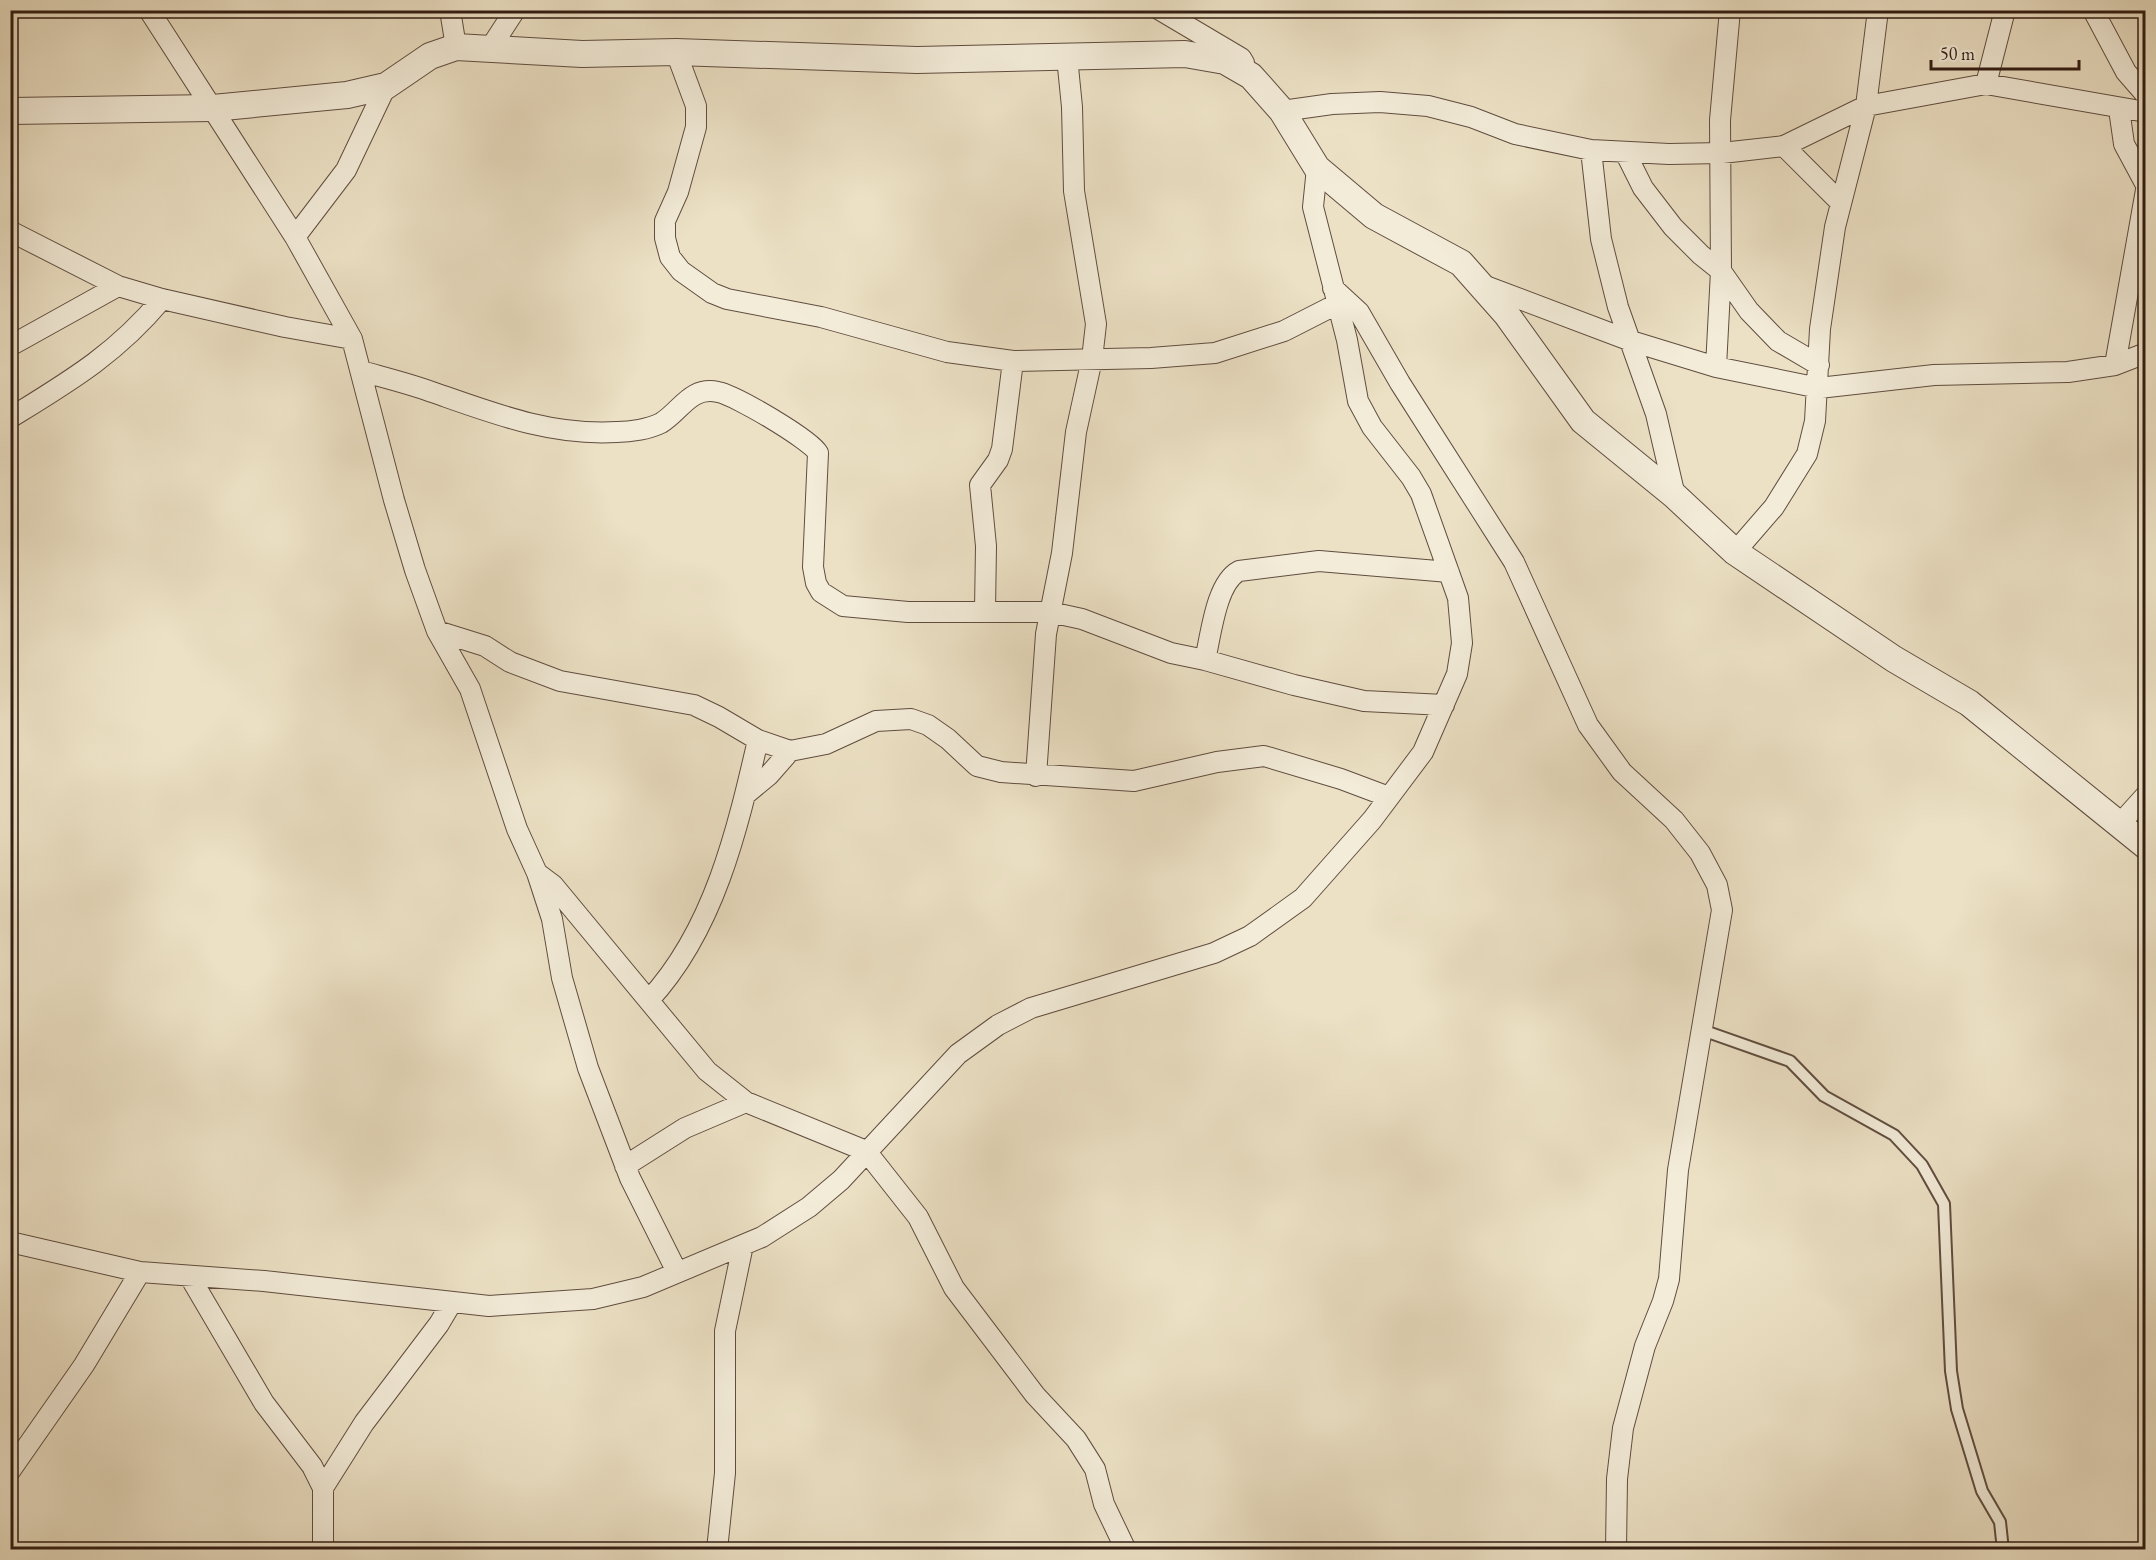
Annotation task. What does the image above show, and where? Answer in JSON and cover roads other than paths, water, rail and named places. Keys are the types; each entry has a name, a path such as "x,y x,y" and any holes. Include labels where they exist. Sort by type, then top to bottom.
{"street":[{"path":"149,10 295,237 352,339 394,500 437,631 470,688 516,829 537,873 552,919 562,978 588,1068 625,1166 677,1272"},
{"path":"450,10 456,47"},
{"path":"491,47 515,10"},
{"path":"1160,10 1241,58 1251,76 1282,111 1317,168 1374,216 1461,263 1507,315 1582,421 1675,496 1735,552 1884,652 1969,703 2145,846"},
{"path":"1716,367 1721,270 1720,120 1730,10"},
{"path":"1735,552 1774,507 1807,454 1819,388 1820,329 1841,203 1866,106 1878,10"},
{"path":"1986,84 2005,10"},
{"path":"2094,10 2126,72 2145,95"},
{"path":"10,111 213,108 347,95 386,86 430,56 456,47 491,47 582,54 676,52 917,60 1185,54 1225,61 1251,76"},
{"path":"676,52 696,106 696,127 690,154 664,229 670,257 681,271 712,294 821,317 947,352 1013,361 1215,353 1284,331 1335,295"},
{"path":"1036,776 1041,675 1050,612 1062,553 1076,432 1092,359 1096,324 1074,191 1072,107 1067,57"},
{"path":"1282,111 1332,104 1370,102 1428,106 1471,117 1515,134 1591,150 1722,153 1784,146 1866,106 1986,84 2145,112"},
{"path":"295,237 346,170 386,86"},
{"path":"2115,365 2132,281 2145,187 2124,144 2119,109"},
{"path":"1784,146 1841,203"},
{"path":"1591,150 1601,239 1618,307 1656,414 1675,496"},
{"path":"1625,152 1643,188 1673,226 1701,255 1721,270 1749,311 1778,341 1819,365"},
{"path":"10,1242 140,1272 190,1278 264,1281 489,1306 593,1299 643,1287 762,1237 809,1207 841,1180 958,1054 998,1025 1031,1008 1214,953 1250,936 1303,898 1389,797 1423,752 1457,674 1462,643 1458,598 1421,494 1363,412 1313,207 1317,168"},
{"path":"10,231 118,286 162,299 285,327 352,339"},
{"path":"1481,284 1631,341 1716,367 1819,388 1934,375 2068,372 2115,365 2145,353"},
{"path":"10,346 118,286"},
{"path":"1335,295 1359,312 1400,383 1515,562 1588,725 1622,772 1674,820 1700,853 1717,885 1722,910 1677,1170 1669,1279 1645,1346 1623,1428 1617,1479 1616,1550"},
{"path":"10,418 86,372 144,320 162,299"},
{"path":"985,610 986,546 980,485 998,460 1002,449 1013,361"},
{"path":"361,371 536,427 578,431 617,432 644,428 665,420 695,394 712,391 726,394 812,445 818,453 813,567 816,583 826,597 843,606 943,612 985,610 1050,612 1082,619 1171,653 1294,685 1364,701 1444,705"},
{"path":"1205,660 1224,586 1228,579 1239,571 1263,566 1319,561 1449,572"},
{"path":"437,631 485,646 510,662 560,681 694,705 758,740 790,751 826,744 876,721 911,718 927,725 948,739 977,766 1036,776 1134,781 1226,760 1264,756 1341,779 1389,797"},
{"path":"649,1000 669,978 688,949 710,901 746,794 758,740"},
{"path":"746,794 769,775 790,751"},
{"path":"2118,826 2145,795"},
{"path":"537,873 553,885 707,1071 746,1102 866,1151 918,1217 954,1288 1035,1395 1076,1439 1095,1469 1104,1504 1126,1550"},
{"path":"625,1166 685,1128 746,1102"},
{"path":"717,1550 725,1473 725,1331 743,1245"},
{"path":"12,1467 84,1365 140,1272"},
{"path":"190,1278 264,1403 312,1466 323,1488 323,1550"},
{"path":"323,1488 364,1423 439,1324 452,1302"}],"lane":[{"path":"1702,1030 1790,1061 1824,1096 1894,1135 1922,1165 1944,1204 1952,1371 1958,1409 1982,1491 2000,1522 2003,1550"}]}
